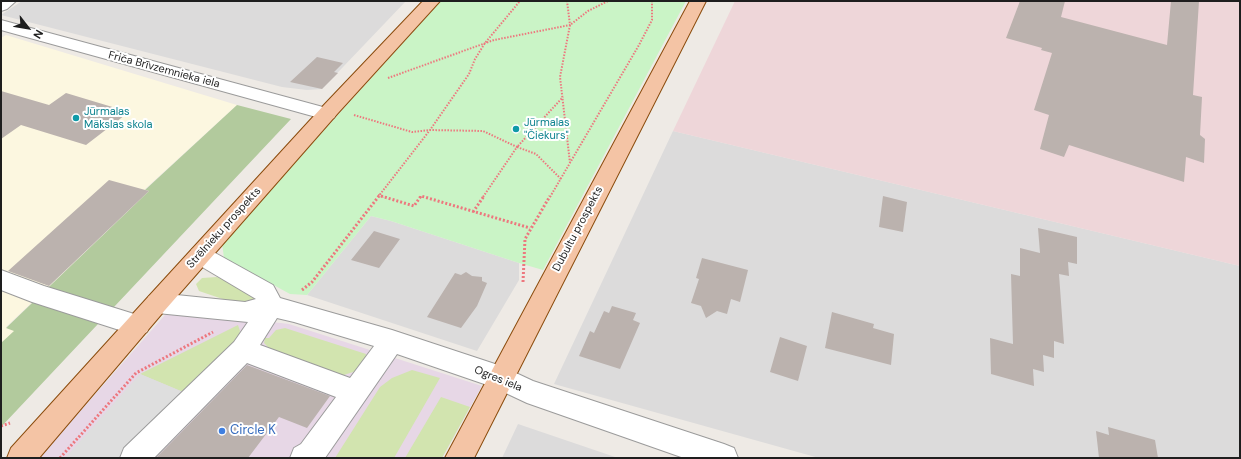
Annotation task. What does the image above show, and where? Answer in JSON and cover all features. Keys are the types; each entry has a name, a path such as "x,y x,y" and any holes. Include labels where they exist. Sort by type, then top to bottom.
{"main road":[{"name":"Strēlnieku prospekts","path":"21,458 329,111 432,1"},
{"name":"Dubultu prospekts","path":"459,458 698,1"}],"street":[{"path":"1,6 8,1"},
{"name":"Friča Brīvzemnieka iela","path":"1,25 329,111"},
{"path":"134,458 242,350 275,307 265,292 200,255"},
{"path":"1,280 40,295 138,325"},
{"name":"Ogres iela","path":"157,303 245,312 275,307 392,341 501,378 527,391 724,458"},
{"path":"304,458 311,454 392,341"},
{"path":"242,350 356,393"}],"path":[{"path":"275,307 312,282 378,195 430,130 469,74 475,59 485,43 520,1"},
{"path":"567,1 570,24 560,77 570,164"},
{"path":"382,81 494,40 570,24 588,11 608,1"},
{"path":"523,287 525,239 530,228 570,164 652,20 652,1"},
{"path":"473,212 517,147 563,97"},
{"path":"329,111 412,132 430,130 483,131 536,154 561,179"},
{"path":"378,195 414,206 421,196 530,228"},
{"path":"60,458 136,373 220,328"},
{"path":"1,426 10,424"}],"shaded area":[{"path":"22,1 406,1 322,89 307,90 282,87 1,15"},
{"path":"735,1 1240,1 1240,266 673,131"},
{"path":"6,35 237,105 145,189 149,191 6,327 15,331 1,343 1,38"},
{"path":"673,131 1240,266 1240,458 819,458 554,384"},
{"path":"371,216 391,221 519,263 519,280 477,351 307,295"},
{"path":"179,311 289,324 482,386 442,458 39,458 165,315"},
{"path":"140,374 195,397 134,458 65,458"},
{"path":"518,424 618,458 502,458"}],"green space":[{"path":"441,1 686,1 543,270 391,221 371,216 307,295 290,294 224,258 222,243"},
{"path":"237,105 291,119 1,427 1,343 14,331 6,328 149,191 145,190"},
{"path":"217,277 258,296 259,302 246,307 199,291 196,284 202,278"},
{"path":"238,325 240,331 237,344 190,395 140,374"},
{"path":"285,328 366,354 364,364 356,371 341,376 270,349 264,343 265,338 269,338 276,330"},
{"path":"412,370 440,378 394,458 335,458 380,387 392,378"},
{"path":"441,397 470,407 442,458 405,458"}],"building":[{"path":"1020,1 1065,1 1061,17 1167,45 1171,1 1199,1 1193,95 1202,97 1200,135 1205,139 1204,163 1186,157 1184,182 1069,145 1064,157 1040,149 1049,115 1034,110 1052,53 1041,50 1042,48 1006,38"},
{"path":"317,57 343,63 334,72 338,73 322,89 290,82"},
{"name":"Jūrmalas Mākslas skola","path":"1,91 49,105 66,93 129,112 86,145 21,125 1,139"},
{"path":"109,180 149,191 49,286 8,271"},
{"path":"883,196 907,202 903,232 879,227"},
{"path":"1038,228 1077,237 1077,264 1068,262 1069,276 1059,274 1064,344 1054,341 1054,358 1043,355 1044,372 1033,369 1034,386 991,374 990,338 1013,344 1011,274 1020,276 1020,248 1040,253"},
{"path":"374,231 400,239 379,268 351,260"},
{"path":"702,258 748,270 740,302 731,299 727,314 717,311 706,318 701,306 691,303 699,279 696,278"},
{"path":"466,272 472,276 482,277 482,281 487,283 477,306 461,328 427,317 455,273 461,275"},
{"path":"612,306 636,313 633,320 640,323 620,369 579,356 590,331 594,333 604,311 609,313"},
{"path":"832,312 874,324 873,328 894,334 891,365 825,348"},
{"path":"780,337 807,346 798,381 770,372"},
{"path":"247,365 330,396 307,428 279,417 248,458 156,458"},
{"path":"1108,427 1155,440 1158,458 1099,458 1096,431 1109,435"}],"place":[{"name":"Jūrmalas Mākslas skola","path":"76,118"},
{"name":"Jūrmalas \"Čiekurs\"","path":"516,129"},
{"name":"Circle K","path":"222,431"}]}
